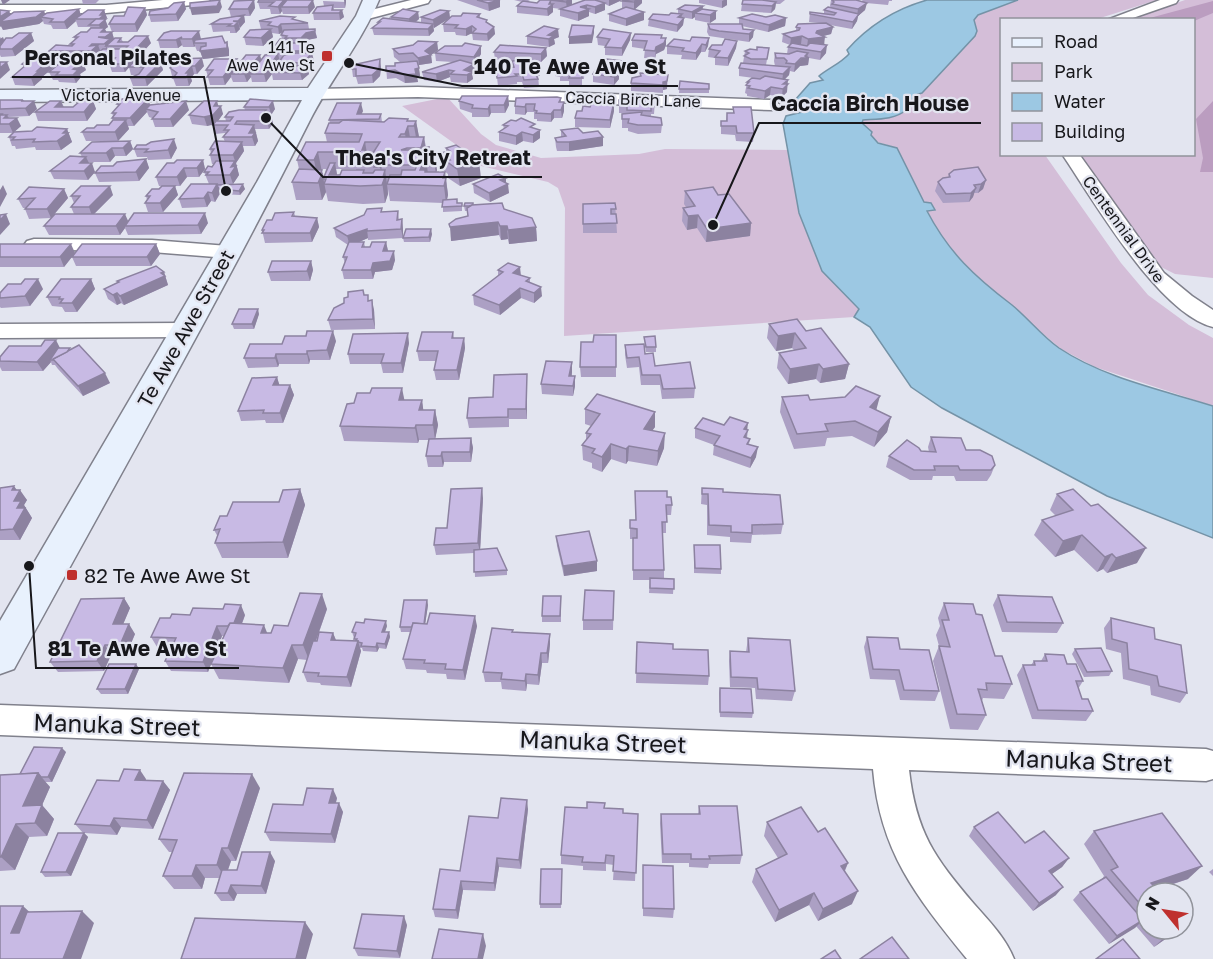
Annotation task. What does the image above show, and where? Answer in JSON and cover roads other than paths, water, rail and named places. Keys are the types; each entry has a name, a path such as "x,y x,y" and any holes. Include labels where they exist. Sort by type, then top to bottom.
{"main road":[{"name":"Te Awe Awe Street","path":"0,657 228,252 314,94 368,8"},
{"name":"Victoria Avenue","path":"0,96 314,94"}],"street":[{"path":"0,9 106,9 204,0"},
{"path":"368,8 381,13 424,0"},
{"path":"1119,18 1172,0"},
{"name":"Caccia Birch Lane","path":"314,94 418,92 772,105"},
{"name":"Centennial Drive","path":"1071,156 1158,277 1184,301 1213,320"},
{"path":"9,244 152,246 228,252"},
{"path":"0,331 183,330"},
{"name":"Manuka Street","path":"0,720 1206,765"},
{"path":"889,752 898,813 909,847 926,873 993,959"}],"water":[{"path":"927,0 1018,0 978,15 974,20 977,31 975,36 922,93 914,97 906,110 891,117 863,120 862,123 872,132 871,135 878,143 897,148 924,202 931,203 935,210 927,211 935,226 954,252 975,274 1018,310 1052,343 1076,358 1114,375 1213,406 1213,538 1107,496 942,408 911,387 870,327 854,317 859,309 822,271 799,213 783,124 786,116 810,110 811,108 793,105 798,103 795,100 810,83 823,80 819,76 846,57 849,54 847,50 864,33 893,13"}],"place":[{"name":"141 Te Awe Awe St","path":"327,56"},
{"name":"140 Te Awe Awe St","path":"349,63"},
{"name":"Thea's City Retreat","path":"266,118"},
{"name":"Personal Pilates","path":"226,191"},
{"name":"Caccia Birch House","path":"713,225"},
{"name":"81 Te Awe Awe St","path":"29,566"},
{"name":"82 Te Awe Awe St","path":"72,575"}]}
